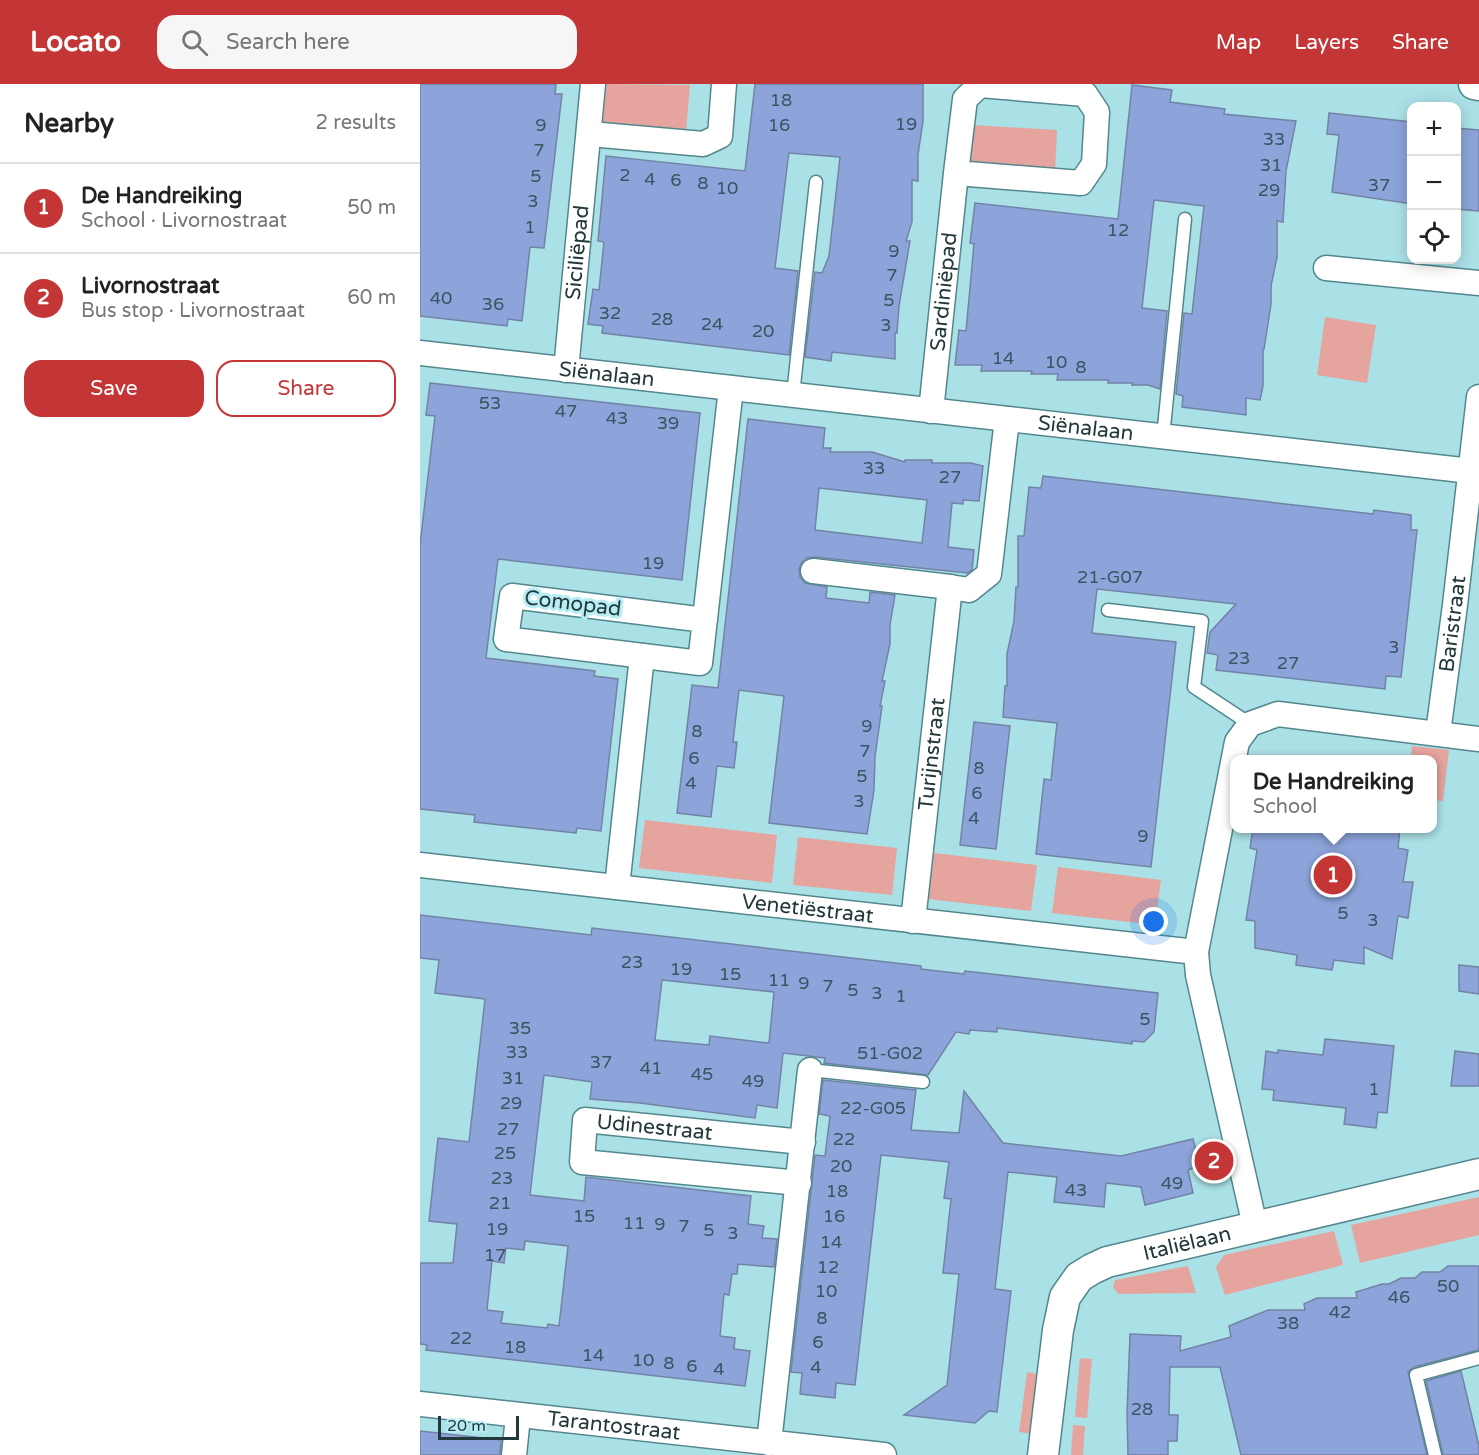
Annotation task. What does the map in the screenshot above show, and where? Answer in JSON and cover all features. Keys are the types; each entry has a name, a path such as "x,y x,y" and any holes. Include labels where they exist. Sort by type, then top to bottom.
{"street":[{"name":"Siciliëpad","path":"566,370 593,84"},
{"path":"590,134 704,144 720,136 724,84"},
{"path":"1474,84 1479,85"},
{"name":"Sardiniëpad","path":"931,411 956,173 965,99 980,86 1085,94 1097,112 1094,164 1081,183 956,173"},
{"path":"1326,268 1479,284"},
{"name":"Siënalaan","path":"420,353 1471,471"},
{"name":"Comopad","path":"705,620 512,596 506,639 700,663 705,620 731,388"},
{"name":"Baristraat","path":"1438,733 1473,516 1471,471 1479,397"},
{"path":"813,571 969,590 989,574 1007,419"},
{"name":"Turijnstraat","path":"913,921 950,587"},
{"path":"617,887 642,656"},
{"path":"1234,755 1237,742 1250,724 1278,714 1479,739"},
{"path":"1230,778 1196,952 1198,975 1256,1226"},
{"name":"Venetiëstraat","path":"420,865 1196,952"},
{"path":"770,1443 810,1070"},
{"name":"Udinestraat","path":"799,1183 582,1162 585,1120 803,1142"},
{"name":"Italiëlaan","path":"1043,1455 1061,1311 1065,1297 1079,1277 1107,1262 1479,1174"},
{"name":"Tarantostraat","path":"420,1404 736,1447 770,1443 797,1451 884,1455"},
{"path":"514,1455 519,1416"}],"lane":[{"path":"793,395 816,182"},
{"name":"Siënalaan","path":"1163,437 1185,219"},
{"path":"1108,610 1202,621 1194,687 1250,724"},
{"path":"810,1070 923,1082"},
{"path":"1436,1455 1416,1375 1479,1358"}],"shaded area":[{"path":"604,84 690,85 686,133 602,126"},
{"path":"972,125 1057,130 1055,173 970,168"},
{"path":"1325,317 1376,325 1367,383 1317,375"},
{"path":"1412,746 1449,750 1443,801 1437,800 1437,755 1411,755"},
{"path":"645,820 777,835 772,883 639,868"},
{"path":"798,837 897,848 892,895 793,885"},
{"path":"934,853 1037,865 1031,911 928,899"},
{"path":"1058,867 1161,880 1155,925 1052,913"},
{"path":"1479,1197 1479,1235 1360,1263 1351,1225"},
{"path":"1334,1231 1343,1265 1225,1295 1216,1267 1224,1255"},
{"path":"1188,1266 1196,1293 1118,1294 1113,1287 1115,1280"},
{"path":"1080,1358 1092,1359 1087,1418 1075,1417"},
{"path":"1027,1372 1041,1375 1033,1434 1019,1432"},
{"path":"1073,1425 1085,1426 1083,1455 1071,1455"}],"building":[{"path":"420,84 556,84 555,94 562,94 544,248 530,247 522,321 508,319 507,326 420,316"},
{"path":"755,84 923,84 923,121 918,155 918,181 912,180 912,222 906,241 910,241 897,333 895,333 895,359 832,352 831,361 805,357 815,272 822,273 829,256 840,157 789,153 775,268 798,271 789,355 602,333 603,326 588,324 593,289 599,290 604,242 598,241 606,156 745,171"},
{"path":"1132,85 1172,90 1170,102 1225,109 1224,114 1296,121 1286,171 1283,222 1277,221 1277,257 1263,349 1263,386 1260,400 1246,398 1246,415 1182,407 1183,396 1176,394 1184,313 1192,314 1204,206 1154,200 1142,308 1167,311 1160,389 1148,385 1132,385 1133,383 1108,383 1108,380 1057,380 1058,374 1031,374 1032,371 981,371 982,365 955,365 959,330 966,331 974,244 970,243 975,203 1118,219"},
{"path":"1329,113 1407,121 1407,203 1332,192 1339,135 1327,134"},
{"path":"1461,128 1479,130 1479,211 1461,209"},
{"path":"430,383 700,413 682,580 498,559 486,658 595,671 594,676 618,679 601,831 577,828 576,833 474,822 475,815 420,809 420,545 435,416 426,415"},
{"path":"748,419 825,428 823,448 831,448 830,452 872,452 905,462 905,460 932,460 932,463 971,463 983,466 979,501 963,500 963,504 952,503 948,547 974,550 972,570 967,573 815,557 807,558 799,569 800,577 805,583 827,587 826,598 869,603 870,592 895,595 890,625 890,644 882,681 885,681 880,706 882,706 875,757 874,790 867,834 769,823 784,696 739,690 733,742 737,742 734,768 717,766 711,817 677,813 692,685 718,688","holes":["819,488 927,500 922,543 815,530"]},
{"path":"1043,476 1373,514 1374,510 1411,515 1411,530 1417,530 1401,677 1386,676 1385,689 1216,670 1218,655 1207,653 1210,632 1236,604 1097,589 1092,633 1176,642 1151,867 1036,854 1044,779 1051,780 1057,723 1003,717 1005,686 1007,686 1007,654 1014,621 1016,587 1018,587 1018,536 1024,536 1029,487 1041,488"},
{"path":"974,722 1010,726 996,849 960,845"},
{"path":"1252,833 1400,833 1398,848 1408,850 1403,882 1413,882 1408,918 1398,916 1392,959 1364,947 1364,964 1334,960 1332,970 1296,965 1297,955 1255,948 1255,921 1246,920 1257,850 1250,848"},
{"path":"420,915 591,935 592,928 921,966 921,969 964,974 965,971 1158,993 1154,1032 1144,1042 1132,1041 1132,1044 997,1028 997,1032 970,1030 969,1034 956,1032 928,1075 824,1063 825,1058 783,1053 777,1108 757,1105 755,1118 590,1099 592,1082 544,1075 530,1195 584,1201 586,1177 751,1196 748,1224 764,1226 762,1238 777,1239 774,1267 738,1264 737,1274 732,1274 729,1295 724,1294 720,1336 735,1338 734,1349 750,1351 745,1386 426,1350 427,1345 420,1344 420,1263 453,1263 457,1224 429,1221 438,1138 469,1142 485,999 435,993 439,960 420,958","holes":["662,980 774,992 769,1043 710,1036 709,1045 655,1040","525,1241 568,1246 559,1326 548,1324 547,1328 501,1323 503,1312 487,1310 492,1261 504,1263 506,1248 524,1250"]},
{"path":"1459,965 1479,967 1479,994 1459,991"},
{"path":"1325,1039 1394,1046 1387,1113 1378,1112 1376,1128 1344,1124 1346,1108 1273,1100 1274,1090 1262,1089 1266,1051 1278,1053 1278,1050 1323,1055"},
{"path":"1455,1051 1479,1054 1479,1086 1451,1086"},
{"path":"823,1080 916,1090 911,1130 959,1133 964,1091 1003,1143 1121,1156 1193,1139 1200,1166 1188,1170 1193,1193 1145,1205 1141,1187 1106,1183 1104,1207 1054,1202 1057,1177 1008,1172 995,1289 1011,1291 997,1412 989,1411 975,1423 904,1415 947,1385 959,1274 943,1273 951,1199 944,1198 949,1162 881,1155 855,1385 836,1383 835,1398 800,1394 802,1373 791,1372 815,1155 825,1156 830,1116 819,1114"},
{"path":"1448,1266 1479,1266 1479,1350 1414,1367 1408,1372 1427,1455 1241,1455 1220,1367 1170,1367 1169,1415 1178,1415 1177,1441 1168,1441 1168,1455 1128,1455 1130,1334 1181,1336 1180,1351 1231,1337 1229,1326 1268,1310 1305,1310 1304,1304 1317,1298 1357,1298 1356,1292 1389,1284 1401,1278 1415,1278 1422,1272 1440,1272"},
{"path":"1461,1371 1479,1446 1479,1455 1443,1455 1426,1381"},
{"path":"420,1431 501,1440 500,1455 420,1455"}],"place":[{"name":"De Handreiking","path":"1333,875"},
{"name":"Livornostraat","path":"1214,1161"}]}
